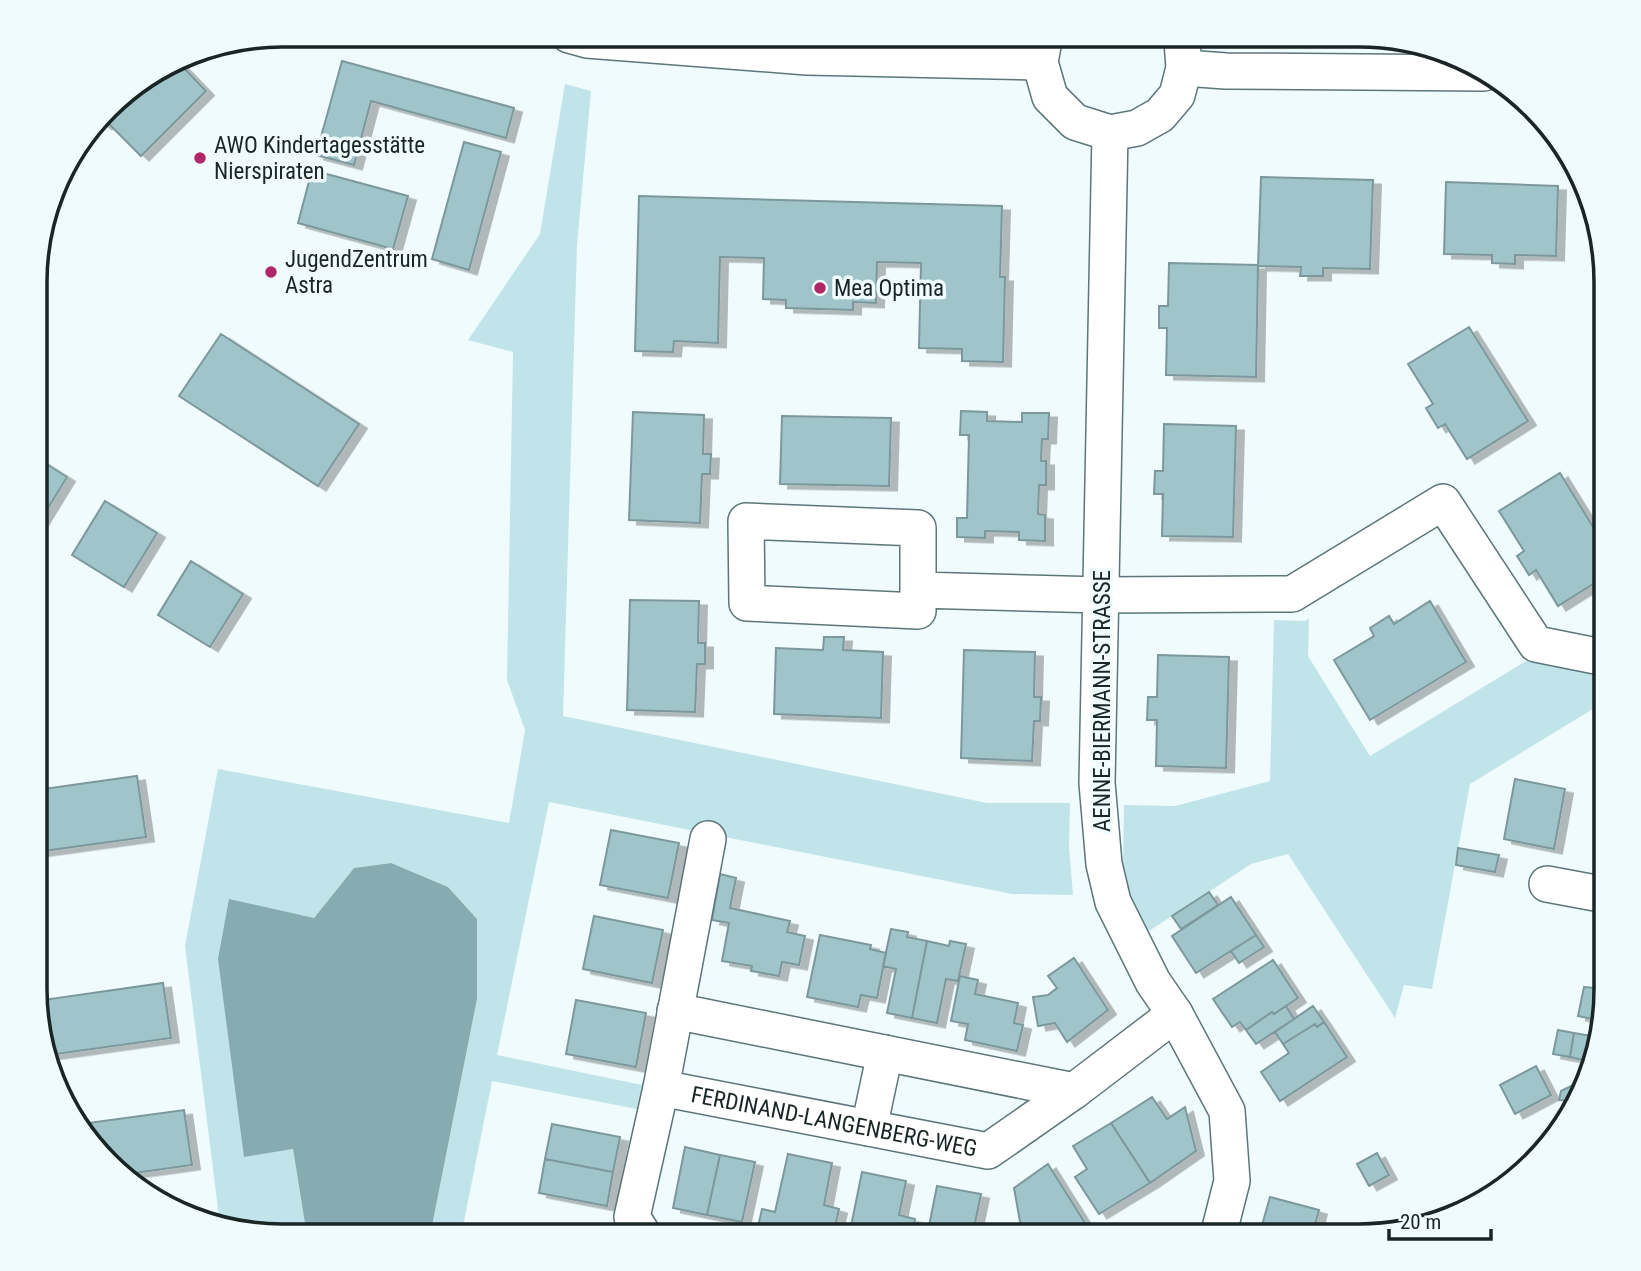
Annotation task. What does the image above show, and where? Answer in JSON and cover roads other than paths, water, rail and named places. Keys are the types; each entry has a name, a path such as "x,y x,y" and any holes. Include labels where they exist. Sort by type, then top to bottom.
{"street":[{"path":"682,47 807,57 1042,48 1050,97 1075,122 1110,133 1137,128 1160,116 1177,94 1182,52 1226,71 1464,73"},
{"name":"AENNE-BIERMANN-STRASSE","path":"1110,133 1097,783 1104,864 1113,902 1153,982 1175,1014 1227,1111 1232,1181 1221,1224"},
{"path":"918,590 1101,595 1292,594 1443,502 1536,644 1593,655"},
{"path":"746,521 918,528 918,590 918,611 747,603 746,521"},
{"name":"FERDINAND-LANGENBERG-WEG","path":"636,1223 632,1217 661,1088 708,839"},
{"path":"1547,884 1593,893"},
{"path":"675,1011 1074,1091"},
{"name":"FERDINAND-LANGENBERG-WEG","path":"661,1088 988,1151 1074,1091 1175,1014"},
{"path":"869,1128 885,1054"}],"place":[{"name":"AWO Kindertagesstätte Nierspiraten","path":"200,158"},
{"name":"JugendZentrum Astra","path":"271,272"},
{"name":"Mea Optima","path":"820,288"}]}
